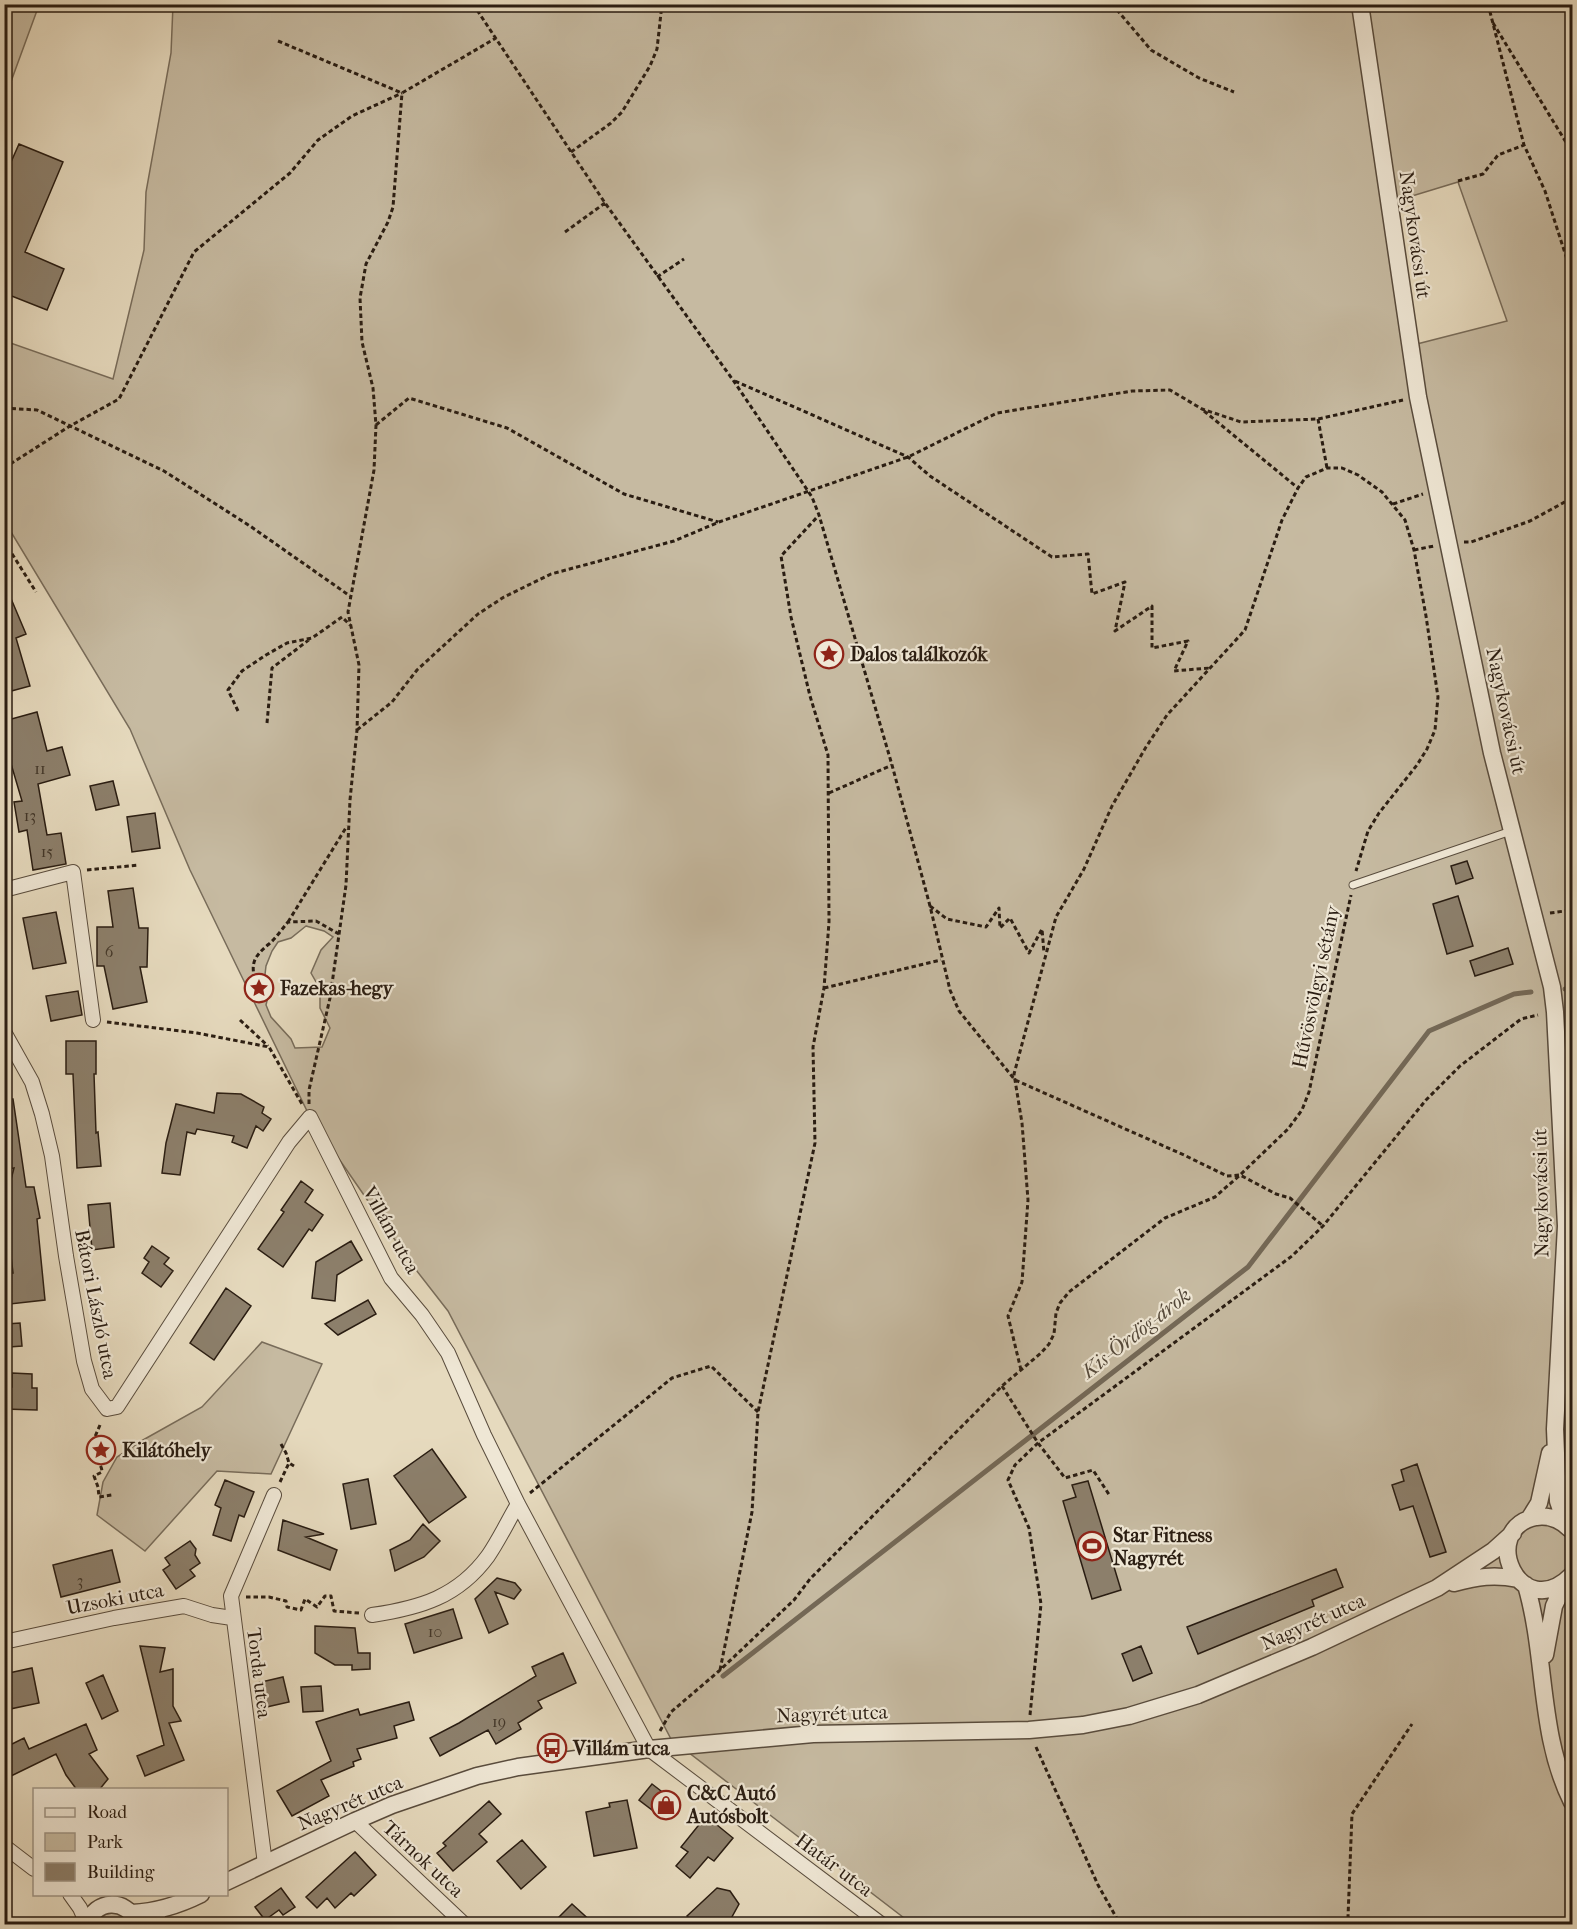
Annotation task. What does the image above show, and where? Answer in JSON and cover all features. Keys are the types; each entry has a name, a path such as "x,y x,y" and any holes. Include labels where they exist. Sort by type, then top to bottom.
{"street":[{"name":"Nagykovácsi út","path":"1360,4 1418,397 1492,753 1552,987 1566,1226 1555,1429 1558,1501 1569,1528"},
{"path":"4,890 73,872 93,1020"},
{"name":"Bátori László utca","path":"4,1032 32,1082 42,1114 52,1156 84,1361 92,1389 107,1409 117,1407 289,1142 310,1117"},
{"name":"Villám utca","path":"310,1117 391,1278 422,1315 448,1353 484,1435 518,1504 649,1749"},
{"name":"Nagykovácsi út","path":"1529,1519 1539,1503 1555,1429"},
{"name":"Torda utca","path":"265,1864 231,1596 274,1495"},
{"path":"372,1615 418,1606 457,1588 488,1555 518,1504"},
{"path":"1529,1519 1553,1518 1569,1528"},
{"name":"Nagyrét utca","path":"228,1881 355,1821 431,1791 496,1771 649,1749 813,1734 1029,1730 1094,1723 1128,1716 1198,1695 1312,1647 1437,1588 1493,1551 1529,1519"},
{"path":"1513,1533 1507,1550 1508,1562 1522,1582 1536,1623 1550,1738 1558,1767 1572,1802"},
{"name":"Nagyrét utca","path":"1437,1588 1472,1578 1498,1575 1540,1589 1552,1588 1569,1579"},
{"path":"1542,1671 1554,1606 1569,1579"},
{"name":"Uzsoki utca","path":"4,1642 114,1618 184,1606 212,1615 232,1618"},
{"name":"Határ utca","path":"649,1749 881,1924"},
{"name":"Tárnok utca","path":"355,1821 464,1924"},
{"path":"4,1846 33,1868"},
{"path":"71,1896 87,1924"},
{"path":"87,1924 90,1917 102,1906 118,1905 135,1919 197,1896"},
{"path":"153,1922 179,1904"}],"lane":[{"path":"1353,885 1511,831"}],"path":[{"path":"473,4 605,203 733,380 809,492 819,515 892,765 930,906 941,960 959,1011 1015,1080 1227,1176 1240,1175 1276,1194 1290,1198 1323,1226"},
{"path":"571,152 611,123 622,112 645,75 657,50 662,4"},
{"path":"1112,4 1152,50 1199,78 1234,92"},
{"path":"1488,4 1524,145 1545,191 1572,276"},
{"path":"1491,20 1572,152"},
{"path":"4,468 70,426 119,399 194,252 290,173 318,140 352,116 402,93 496,38"},
{"path":"278,41 402,93"},
{"path":"310,1117 309,1090 330,998 346,885 357,730 359,665 348,612 374,470 376,424 373,388 362,342 360,298 366,264 388,222 393,207 402,93"},
{"path":"1458,181 1483,174 1498,155 1524,145"},
{"path":"565,232 605,203"},
{"path":"657,277 684,259"},
{"path":"733,380 908,458 930,476 1052,557 1088,554 1092,594 1125,582 1115,631 1152,606 1152,648 1188,641 1174,671 1212,668"},
{"path":"357,730 392,702 417,670 478,614 504,597 551,574 674,541 719,522 908,458 997,413 1132,391 1170,390 1202,409 1298,488"},
{"path":"1202,409 1241,422 1318,419 1418,397"},
{"path":"376,424 409,398 507,428 624,494 719,522"},
{"path":"4,408 37,410 164,471 250,526 350,597"},
{"path":"1021,1370 1008,1316 1022,1282 1028,1200 1022,1123 1015,1080 1016,1062 1056,916 1084,869 1112,807 1167,715 1245,630 1282,520 1298,488 1306,477 1327,468 1318,419"},
{"name":"Hűvösvölgyi sétány","path":"649,1749 671,1712 720,1671 794,1600 810,1579 1002,1386 1049,1344 1054,1334 1056,1313 1060,1303 1069,1292 1165,1218 1215,1197 1288,1129 1302,1110 1361,850 1378,813 1427,750 1438,712 1435,674 1414,550 1405,520 1382,492 1358,475 1342,468 1327,468"},
{"path":"1393,504 1437,489"},
{"path":"1448,543 1471,542 1508,530 1572,500"},
{"path":"720,1671 752,1512 758,1412 815,1143 813,1047 824,988 829,922 828,755 810,696 791,616 781,556 819,515"},
{"path":"4,541 36,592"},
{"path":"267,723 272,668 342,617 351,626"},
{"path":"238,711 228,690 242,671 287,643 312,638"},
{"path":"829,793 892,765"},
{"path":"257,986 253,973 254,960 258,951 270,943 288,922 349,823"},
{"path":"73,872 139,865"},
{"path":"930,906 947,919 986,927 999,908 1000,928 1010,918 1029,953 1042,929 1045,955"},
{"path":"1534,915 1572,910"},
{"path":"288,922 316,921 339,934"},
{"path":"824,988 941,960"},
{"path":"1120,1924 1098,1885 1029,1730 1041,1604 1029,1528 1008,1480 1015,1465 1038,1443 1292,1256 1323,1226 1426,1100 1451,1075 1521,1019 1539,1014"},
{"path":"240,1020 269,1047 310,1117"},
{"path":"126,1024 269,1047"},
{"path":"518,1504 672,1378 711,1366 758,1412"},
{"path":"1002,1386 1038,1443 1065,1478 1093,1470 1110,1496"},
{"path":"100,1425 94,1439 101,1450"},
{"path":"95,1443 90,1449 90,1455 102,1467 102,1472 94,1476 99,1497 111,1495"},
{"path":"274,1495 289,1463 281,1444"},
{"path":"289,1463 294,1466"},
{"path":"231,1596 269,1597 286,1601 287,1607 301,1610 305,1599 316,1607 325,1596 330,1596 334,1611 372,1615"},
{"path":"1354,1924 1348,1917 1352,1814 1412,1724"}],"green space":[{"path":"5,4 39,5 5,98"},
{"path":"173,5 1572,5 1572,1924 912,1924 671,1739 448,1311 413,1266 310,1117 190,870 130,729 5,522 5,341 113,379 144,250 146,192 171,53","holes":["1458,182 1507,321 1409,346 1389,203","306,926 324,931 333,937 321,950 311,973 320,989 320,1008 330,1028 322,1047 295,1048 291,1039 271,1017 266,1005 269,992 264,983 266,966 278,942 291,938"]},
{"path":"262,1342 322,1364 271,1474 217,1471 145,1551 97,1515 103,1482 117,1457 202,1407"},
{"path":"110,1904 137,1924 87,1924"}],"building":[{"path":"19,144 63,162 25,252 64,269 47,310 4,293 4,178"},
{"path":"4,582 26,634 16,638 30,686 4,693"},
{"path":"37,712 47,751 62,747 70,775 38,784 47,835 61,833 66,864 33,870 27,830 19,832 14,802 22,801 4,740 4,721"},
{"path":"113,781 119,805 96,810 90,786"},
{"path":"155,813 160,848 132,852 127,817"},
{"path":"1467,861 1473,878 1456,884 1451,866"},
{"path":"133,888 139,928 148,928 147,967 140,967 147,1002 113,1009 104,966 97,966 97,927 113,927 108,891"},
{"path":"1458,896 1473,946 1447,954 1433,904"},
{"path":"56,912 66,963 33,969 23,918"},
{"path":"1508,948 1513,964 1475,976 1470,961"},
{"path":"78,991 82,1015 51,1021 46,996"},
{"path":"66,1041 96,1041 96,1074 94,1074 96,1133 98,1132 101,1166 77,1168 73,1074 66,1074"},
{"path":"217,1093 241,1094 264,1107 262,1113 271,1119 263,1131 256,1126 247,1148 232,1142 234,1136 197,1129 195,1134 187,1132 180,1175 162,1173 166,1143 176,1104 214,1113"},
{"path":"4,1099 13,1099 26,1187 34,1187 40,1218 37,1219 45,1300 10,1304 6,1273 13,1273 7,1223 4,1224 4,1207 14,1168 4,1170"},
{"path":"301,1181 313,1190 305,1202 323,1215 312,1231 309,1229 283,1267 258,1249 284,1212 281,1210"},
{"path":"110,1203 114,1247 92,1250 88,1205"},
{"path":"351,1241 362,1260 337,1275 335,1301 312,1298 316,1262"},
{"path":"152,1246 169,1258 164,1264 173,1271 161,1287 142,1273 149,1262 144,1258"},
{"path":"226,1288 251,1306 214,1360 190,1343"},
{"path":"368,1300 376,1314 338,1335 325,1324"},
{"path":"20,1323 22,1346 9,1347 6,1324"},
{"path":"12,1373 32,1374 32,1388 37,1388 37,1410 4,1409 4,1387 12,1387"},
{"path":"432,1449 466,1497 429,1523 394,1476"},
{"path":"1417,1464 1446,1552 1430,1557 1413,1506 1400,1510 1392,1485 1404,1481 1401,1470"},
{"path":"368,1479 376,1524 351,1529 343,1484"},
{"path":"225,1480 254,1492 244,1517 239,1515 231,1541 213,1535 221,1508 215,1505"},
{"name":"Star Fitness Nagyrét","path":"1088,1481 1121,1590 1092,1599 1063,1501 1076,1497 1072,1485"},
{"path":"283,1520 324,1534 306,1537 337,1550 330,1570 278,1550"},
{"path":"423,1524 440,1541 424,1557 395,1571 390,1550 410,1540"},
{"path":"190,1541 196,1549 195,1555 200,1563 190,1570 195,1576 176,1589 163,1570 170,1565 165,1558"},
{"path":"112,1550 120,1582 61,1597 53,1565"},
{"path":"1336,1569 1343,1587 1312,1600 1314,1606 1198,1654 1187,1627"},
{"path":"497,1578 515,1583 521,1590 514,1599 495,1592 508,1624 489,1633 475,1599"},
{"path":"453,1609 462,1638 414,1653 405,1624"},
{"path":"315,1626 355,1628 358,1653 370,1653 370,1669 352,1670 352,1665 335,1665 315,1653"},
{"path":"140,1646 165,1648 160,1672 173,1669 173,1706 181,1721 169,1723 184,1760 145,1776 137,1756 164,1745"},
{"path":"1141,1646 1152,1673 1133,1681 1122,1654"},
{"path":"563,1653 576,1683 538,1701 542,1708 518,1723 521,1729 496,1744 488,1730 440,1756 430,1738 536,1676 532,1667"},
{"path":"32,1668 39,1703 10,1709 4,1674"},
{"path":"103,1675 118,1711 102,1719 86,1683"},
{"path":"283,1677 289,1702 262,1708 257,1683"},
{"path":"321,1686 323,1711 303,1712 301,1687"},
{"path":"409,1702 414,1720 394,1726 397,1738 357,1749 361,1759 353,1762 354,1766 321,1780 329,1796 292,1816 277,1791 331,1761 316,1722 358,1709 360,1715"},
{"path":"86,1724 97,1750 89,1754 108,1779 101,1788 76,1788 56,1754 9,1777 4,1768 4,1748 24,1738 29,1749"},
{"path":"652,1784 678,1804 669,1815 660,1808 656,1813 639,1800"},
{"path":"627,1800 637,1848 594,1856 586,1812 610,1807 609,1803"},
{"path":"489,1801 501,1814 479,1834 487,1842 453,1871 437,1853 446,1846 443,1843"},
{"path":"706,1816 733,1838 714,1861 708,1857 690,1878 676,1866 688,1852 681,1847"},
{"path":"522,1840 546,1867 521,1889 497,1861"},
{"path":"355,1852 376,1875 354,1896 351,1893 335,1908 327,1898 317,1908 306,1897"},
{"path":"281,1888 295,1907 283,1915 279,1910 265,1920 255,1907"},
{"path":"717,1888 730,1891 739,1904 728,1924 695,1924 687,1916"},
{"path":"572,1904 594,1924 552,1924"}],"waterway":[{"name":"Kis-Ördög-árok","path":"1565,989 1572,989"},
{"name":"Kis-Ördög-árok","path":"723,1676 1248,1267 1429,1031 1514,994 1531,992"}],"place":[{"name":"Dalos találkozók","path":"829,654"},
{"name":"Fazekas-hegy","path":"259,988"},
{"name":"Kilátóhely","path":"101,1450"},
{"name":"Star Fitness Nagyrét","path":"1092,1546"},
{"name":"Villám utca","path":"552,1748"},
{"name":"C&C Autó Autósbolt","path":"666,1805"}]}
